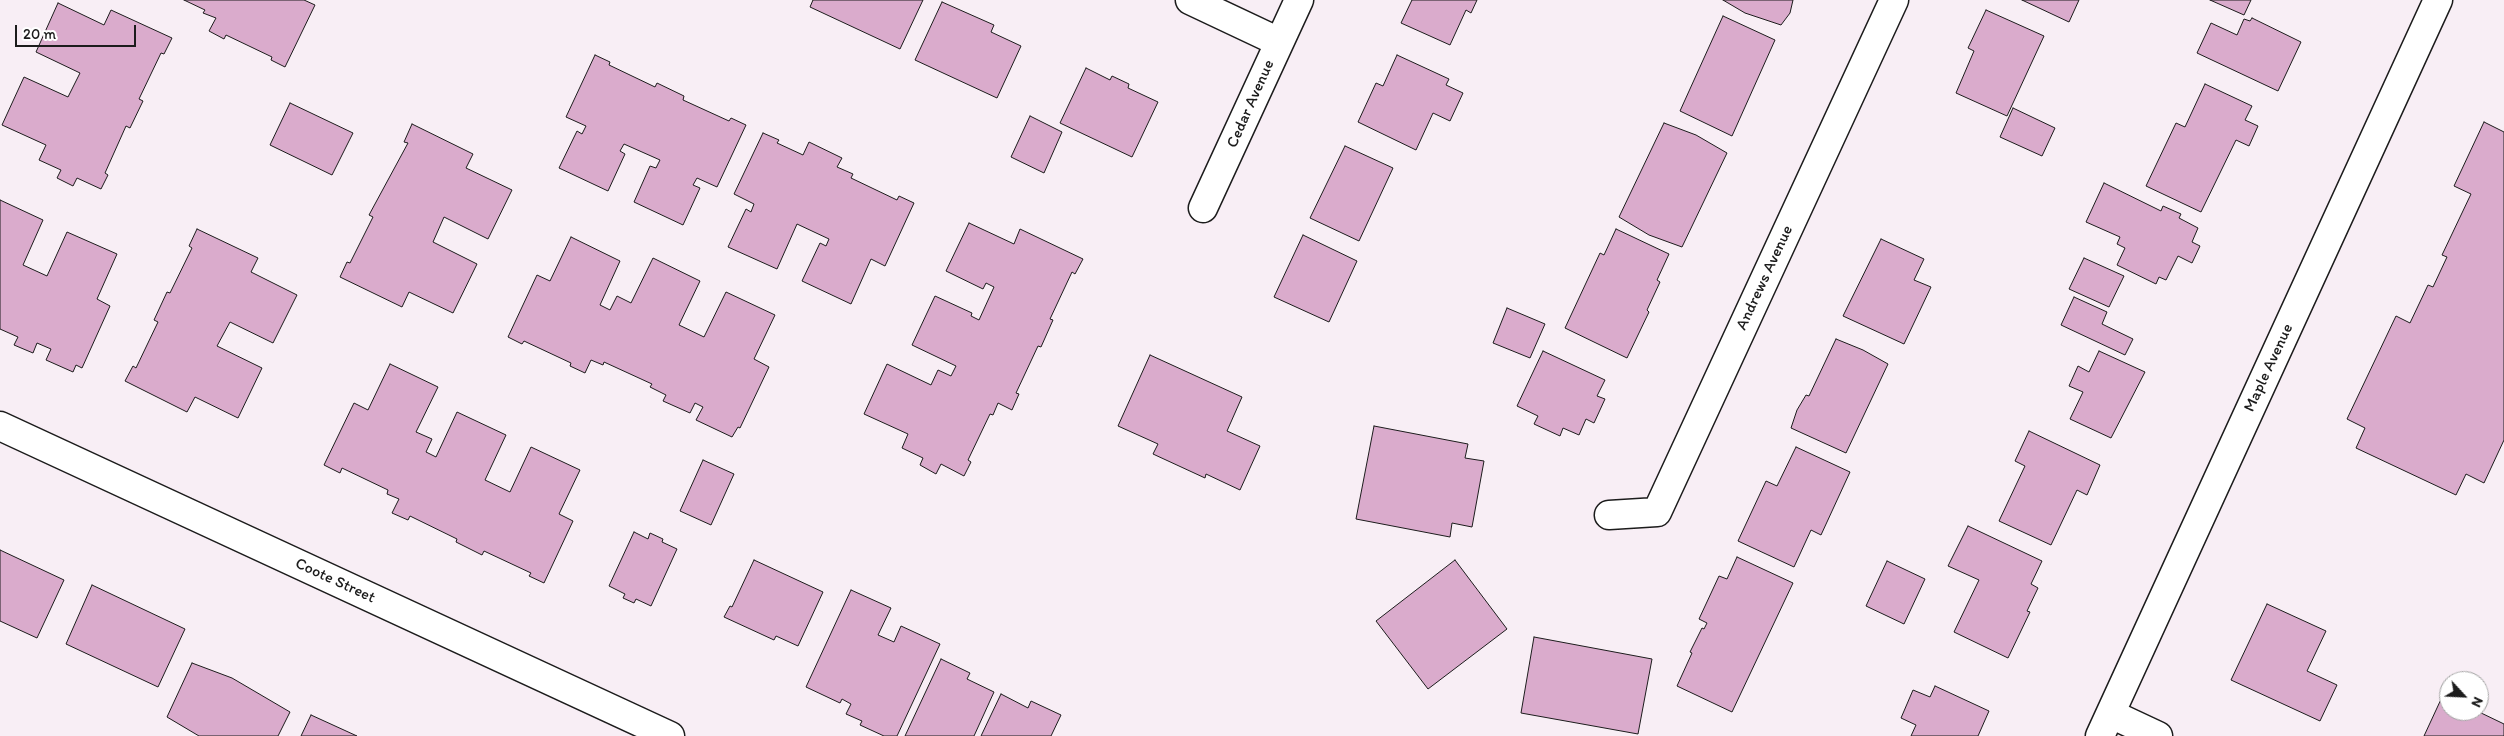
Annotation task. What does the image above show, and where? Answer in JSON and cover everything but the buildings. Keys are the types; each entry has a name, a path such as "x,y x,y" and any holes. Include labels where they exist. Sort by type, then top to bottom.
{"street":[{"path":"1190,0 1278,42"},
{"name":"Cedar Avenue","path":"1204,208 1278,42 1299,0"},
{"name":"Andrews Avenue","path":"1609,516 1657,512 1894,0"},
{"name":"Maple Avenue","path":"2105,725 2438,0"},
{"name":"Coote Street","path":"0,426 670,736"},
{"path":"2105,725 2158,736"}]}
